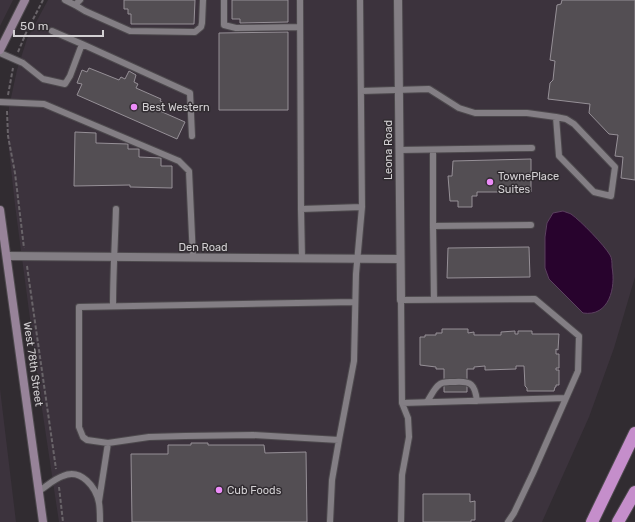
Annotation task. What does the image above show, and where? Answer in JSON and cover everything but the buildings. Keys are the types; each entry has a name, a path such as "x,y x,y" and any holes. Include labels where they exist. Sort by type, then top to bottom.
{"highway":[{"path":"592,522 635,433"},
{"path":"618,522 635,492"}],"street":[{"path":"0,50 25,0"},
{"name":"Leona Road","path":"398,0 401,300"},
{"name":"West 78th Street","path":"0,210 2,256 43,522"},
{"name":"Den Road","path":"2,256 400,259"}],"lane":[{"path":"65,0 85,11 130,31 195,32 201,27 202,24 202,0"},
{"path":"75,5 80,0"},
{"path":"224,0 224,25 236,28 300,27"},
{"path":"300,0 302,258"},
{"path":"330,522 332,480 354,361 357,258 362,207 360,0"},
{"path":"52,30 190,93 192,136"},
{"path":"0,54 23,63 43,79 65,84 70,76 82,44"},
{"path":"361,91 429,88 459,108 475,113 527,113 556,117 566,119 574,124 615,167 611,196 594,192 559,156 556,117"},
{"path":"0,102 44,104 179,161 188,171 193,258"},
{"path":"399,150 532,148"},
{"path":"433,150 434,300"},
{"path":"302,209 362,207"},
{"path":"113,306 116,209"},
{"path":"433,226 531,225"},
{"path":"401,522 402,475 409,437 408,418 402,403 401,300 535,299 579,336 578,371 534,473 508,522"},
{"path":"339,440 253,435 149,437 108,443 87,440 83,437 79,427 79,307 355,302"},
{"path":"427,402 438,385 444,382 467,382 471,384 475,389 477,401"},
{"path":"402,403 566,398"},
{"path":"100,522 99,502 108,443"},
{"path":"39,491 62,476 74,474 84,478 87,481 92,487 99,502"}],"shaded area":[{"path":"0,0 13,0 0,26"},
{"path":"48,0 635,0 635,277 614,348 589,417 542,522 59,522 41,402 8,141 9,107 17,70 27,39"},
{"path":"563,211 571,214 586,227 603,245 611,258 613,284 609,299 605,306 592,313 583,313 549,279 545,268 545,237 547,223 553,213"},
{"path":"0,389 16,522 0,522"}],"place":[{"name":"Best Western","path":"134,107"},
{"name":"TownePlace Suites","path":"490,182"},
{"name":"Cub Foods","path":"219,490"}]}
